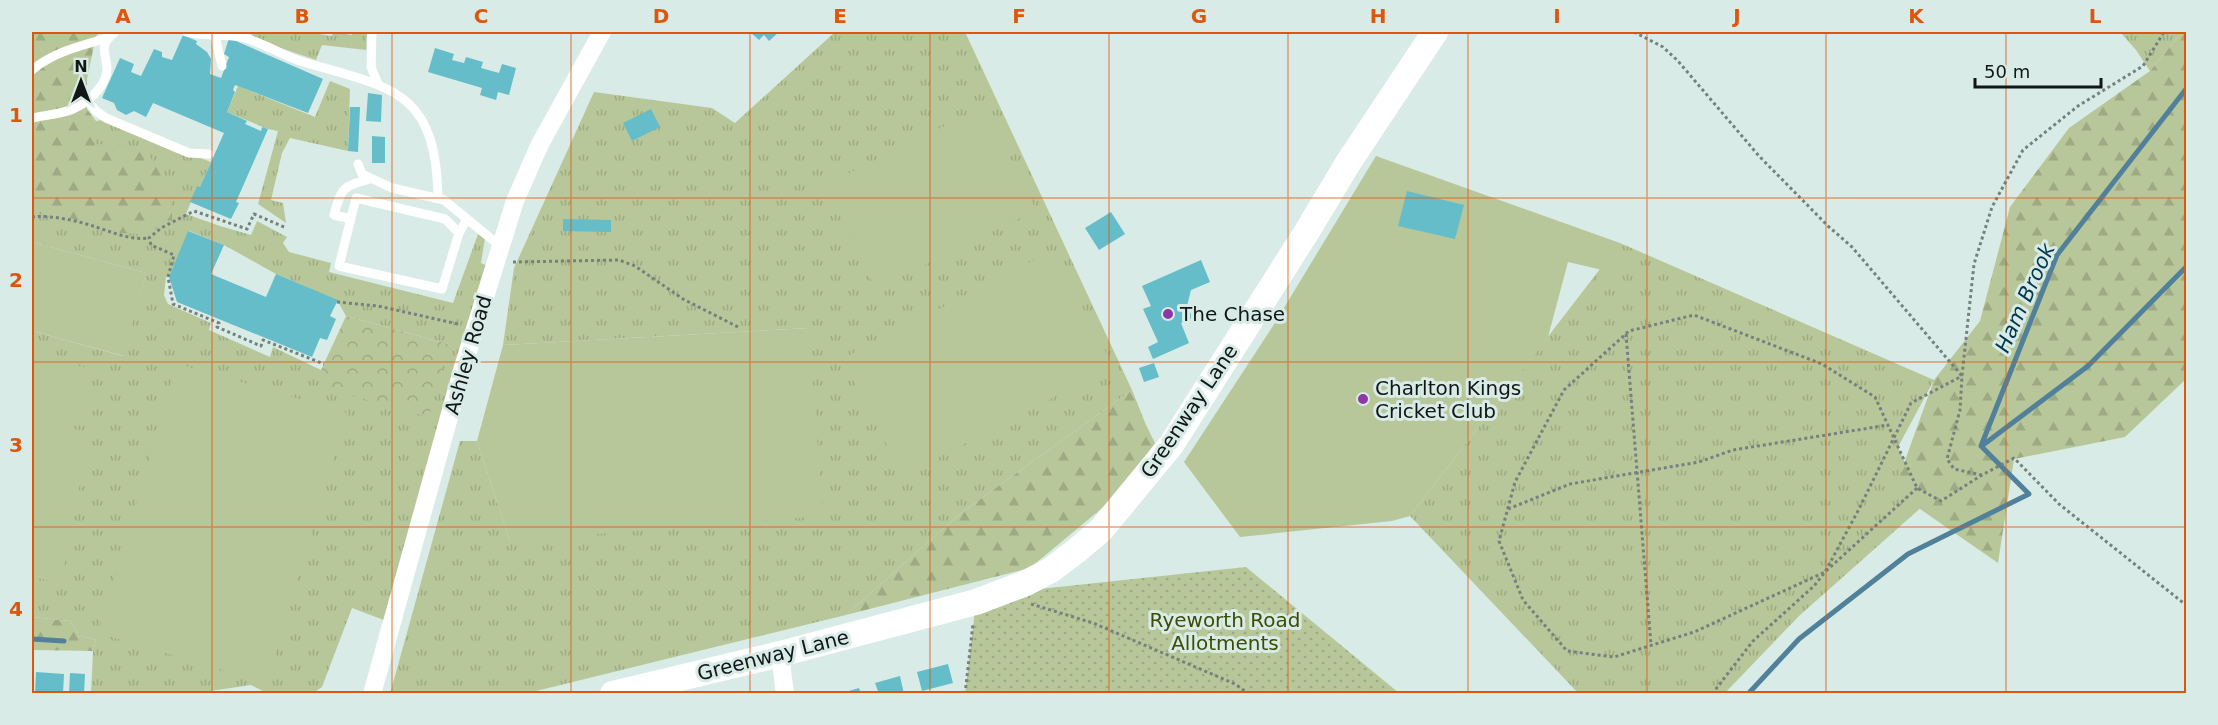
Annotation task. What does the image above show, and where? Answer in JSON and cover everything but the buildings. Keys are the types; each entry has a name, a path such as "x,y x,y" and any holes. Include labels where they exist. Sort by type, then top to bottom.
{"street":[{"name":"Ashley Road","path":"372,693 460,378 515,201 540,144 602,32"},
{"name":"Greenway Lane","path":"613,693 780,654 976,602 1026,583 1051,570 1101,530 1171,445 1301,242 1348,163 1435,32"},
{"path":"780,654 785,693"}],"lane":[{"path":"32,70 45,60 60,53 107,38 114,32"},
{"path":"186,32 202,36 242,37 293,59 378,84 394,92 409,103 428,128 436,163 438,198"},
{"path":"372,32 371,66 378,84"},
{"path":"214,36 222,66"},
{"path":"32,118 72,110 89,102 105,81 107,70 104,46 107,38"},
{"path":"89,102 106,118 189,153 209,154"},
{"path":"358,164 362,174 370,179 392,188 444,200 499,248"},
{"path":"351,219 334,215 340,193 347,186 370,179"},
{"path":"459,233 445,219 356,198 339,266 442,289 459,233 467,219"}],"path":[{"path":"1634,32 1663,46 1759,156 1827,226 1852,247 1962,376"},
{"path":"1982,475 1954,469 1947,459 1960,410 1974,264 1992,207 2023,150 2078,106 2143,66 2164,32"},
{"path":"32,216 55,217 90,225 118,235 142,239 149,238 161,228 194,211 247,229 254,214 284,227"},
{"path":"149,238 151,245 174,255 168,277 173,304 219,323 217,327 261,346 263,340 324,364"},
{"path":"499,248 514,262 619,260 635,266 683,299 740,328"},
{"path":"1962,376 1911,403 1893,437 1859,509 1825,572 1694,632 1614,657 1567,651 1523,600 1499,541 1515,482 1564,390 1629,331 1694,315 1822,364 1875,397 1893,437 1917,488 1941,501 2013,459 2060,504 2187,605"},
{"path":"1626,334 1651,645"},
{"path":"1508,508 1570,484 1700,462 1733,450 1888,425"},
{"path":"1712,693 1753,641 1917,488"},
{"path":"1001,593 1093,623 1235,684 1249,693"},
{"path":"965,693 976,602"}],"green space":[{"path":"32,32 101,32 96,36 87,79 87,109 99,125 94,144 144,147 160,173 168,192 172,222 141,234 119,233 70,218 32,213"},
{"path":"253,32 306,32 332,36 333,32 352,35 353,32 367,32 366,50 322,45 316,60 251,38"},
{"path":"835,32 965,32 1132,390 961,513 846,615 528,693 390,694 460,441 477,441 510,541 809,328 503,345 514,268 594,92 712,108 735,123"},
{"path":"2120,32 2182,32 2150,71"},
{"path":"2182,32 2186,32 2186,379 2125,437 2014,459 1998,563 1894,491 1934,380 1980,321 2010,207 2069,128 2150,71"},
{"path":"330,81 350,89 348,151 290,138 282,153 271,200 283,203 286,223 258,204 278,131 227,112 238,86 315,117"},
{"path":"985,106 1036,210 876,289 825,185"},
{"path":"100,120 211,162 186,214 251,235 257,221 287,237 283,243 289,252 331,263 329,272 453,303 478,234 485,238 481,263 490,267 389,622 352,608 322,687 313,693 267,693 251,685 190,694 91,693 93,651 96,640 79,635 70,621 32,617 32,331 123,356 146,273 32,242 32,149 57,136","holes":["189,231 224,245 276,274 337,300 346,316 448,344 321,377 321,370 273,347 270,357 209,330 211,323 168,304 164,295 166,277 169,277"]},
{"name":"Charlton Kings Cricket Club","path":"1376,156 1620,243 1615,273 1568,262 1548,337 1410,516 1392,521 1240,537 1184,462 1273,326"},
{"path":"32,242 146,273 124,356 32,331"},
{"path":"1620,243 1934,380 1898,447 1924,505 1799,616 1725,693 1578,693 1410,516"},
{"path":"1053,250 1113,366 903,476 842,359"},
{"path":"346,316 448,344 429,417 325,388 321,370"},
{"path":"809,328 823,516 510,541 477,441 503,345"},
{"path":"32,356 93,369 81,426 32,415"},
{"path":"178,364 347,413 267,683 98,633"},
{"path":"1132,390 1155,443 1120,493 1030,568 846,615 961,513"},
{"path":"32,421 90,432 61,583 32,577"},
{"name":"Ryeworth Road Allotments","path":"1246,567 1399,693 965,694 976,602 1001,593"},
{"path":"32,617 70,621 79,635 96,640 93,651 32,650"}],"waterway":[{"name":"Ham Brook","path":"1748,694 1799,639 1908,554 2029,494 1981,446 2057,255 2186,89"},
{"name":"Ham Brook","path":"1983,445 2088,366 2186,267"},
{"path":"32,639 64,641"}],"place":[{"name":"The Chase","path":"1168,314"},
{"name":"Charlton Kings Cricket Club","path":"1363,399"}]}
